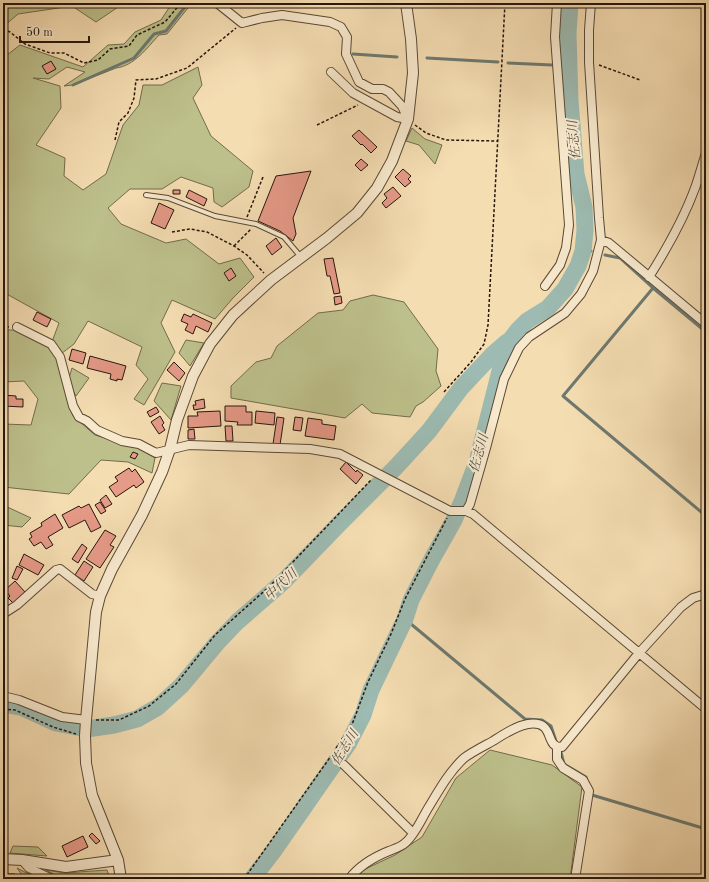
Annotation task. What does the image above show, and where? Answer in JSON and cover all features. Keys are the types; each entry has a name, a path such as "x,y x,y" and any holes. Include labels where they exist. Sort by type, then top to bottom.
{"street":[{"path":"217,3 242,23 282,15 330,22 341,27 347,37 346,54 359,82 372,88 383,89 389,92 402,106 408,118"},
{"path":"121,879 118,860 92,795 86,763 86,720 96,612 100,596 112,569 142,515 162,472 170,449 177,420 193,376 210,344 233,315 271,280 327,238 357,213 378,188 392,161 408,118 413,73 411,39 406,3"},
{"path":"545,286 560,265 566,248 569,225 555,37 557,3"},
{"path":"466,511 470,504 504,379 519,348 529,338 565,313 581,294 593,271 601,240 589,62 591,3"},
{"path":"331,72 353,93 397,117 408,118"},
{"path":"649,277 664,253 679,223 694,190 706,153"},
{"path":"601,240 609,243 706,324"},
{"path":"17,327 51,344 60,356 73,406 79,416 97,430 122,441 139,444 156,453 189,445 310,449 340,454 450,511 466,511 473,514 706,709"},
{"path":"3,614 17,605 56,570 60,569 92,594 100,596"},
{"path":"557,747 564,744 638,653 681,606 694,598 706,594"},
{"path":"3,696 19,700 62,717 86,720"},
{"path":"349,879 373,858 405,844 447,777 465,758 509,731 527,724 537,723 548,731 550,739 557,747 557,759 563,768 583,780 588,791 575,879"},
{"path":"344,765 413,833"},
{"path":"3,860 22,860 66,867 118,860"},
{"path":"22,860 29,868 52,879"}],"lane":[{"path":"146,195 168,198 215,216 256,224 284,237 301,257"}],"path":[{"path":"3,29 10,32 25,44 50,53 64,53 84,63 98,60 110,49 129,46 136,35 165,22 182,3"},
{"path":"444,392 471,362 484,344 488,325 505,3"},
{"path":"115,140 119,122 128,113 134,98 136,80 156,79 187,68 242,23"},
{"path":"589,62 640,80"},
{"path":"317,125 367,100"},
{"path":"408,118 426,134 446,140 497,141"},
{"path":"244,222 263,177"},
{"path":"234,246 256,224"},
{"path":"172,232 190,229 207,232 234,246 247,256 271,280"},
{"path":"86,720 119,720 149,706 176,684 215,635 271,585 377,473"},
{"path":"244,879 332,756 352,722 405,599 450,511"},
{"path":"3,710 15,710 53,727 85,736"}],"green space":[{"path":"3,3 124,3 96,22 72,6 18,14 4,26"},
{"path":"172,3 192,3 167,34 159,35 140,56 129,64 73,85 64,86 85,72 67,67 49,79 33,78 60,86 61,108 36,145 65,158 64,176 83,190 106,174 123,125 139,105 143,85 162,85 198,67 202,85 193,98 211,136 253,171 249,187 222,207 214,202 213,188 181,177 162,189 130,189 108,208 121,224 166,243 186,239 219,264 240,258 254,277 215,319 172,300 161,323 175,352 144,405 134,399 148,379 136,365 142,347 88,321 74,344 57,357 73,416 95,435 141,449 155,458 152,473 128,462 101,460 69,494 3,487 3,424 31,425 38,399 24,381 3,382 3,330 17,330 50,347 59,323 3,292 3,58 20,45 83,67 108,45 124,44 135,32 161,20"},
{"path":"412,128 425,139 442,145 435,164 419,145 406,141"},
{"path":"373,295 404,302 438,349 436,371 441,386 423,402 416,406 410,417 372,413 362,404 345,418 231,398 231,386 256,362 271,358 277,346 318,313 343,310 350,301"},
{"path":"186,340 204,343 190,366 179,353"},
{"path":"72,368 89,378 76,396 68,381"},
{"path":"162,383 181,386 171,420 154,401"},
{"path":"3,505 31,518 22,527 3,525"},
{"path":"490,750 552,765 582,787 570,879 356,879 361,871 395,855 422,837 456,778"},
{"path":"13,846 38,847 47,856 10,853"},
{"path":"17,868 38,879 25,879"},
{"path":"46,870 65,873 107,870 110,879 61,878"}],"building":[{"path":"51,61 56,69 47,74 42,66"},
{"path":"359,130 377,147 371,153 352,136"},
{"path":"361,159 368,165 361,171 355,165"},
{"path":"403,169 411,176 408,179 411,182 405,187 395,177"},
{"path":"311,171 293,218 296,234 293,241 280,231 258,221 276,176"},
{"path":"393,187 401,196 386,208 382,203 387,198 384,194"},
{"path":"173,190 180,190 180,194 173,194"},
{"path":"189,190 207,199 204,206 186,197"},
{"path":"159,203 174,210 165,229 151,223"},
{"path":"276,238 282,247 272,255 266,246"},
{"path":"333,258 340,293 334,294 330,276 327,276 324,259"},
{"path":"231,268 236,276 229,281 224,273"},
{"path":"341,296 342,303 335,305 334,297"},
{"path":"37,312 51,319 47,327 33,320"},
{"path":"184,314 191,317 193,314 212,323 208,332 196,326 193,334 185,330 188,324 181,321"},
{"path":"72,349 86,353 83,364 69,360"},
{"path":"90,356 126,366 122,380 117,379 117,381 110,379 111,374 87,368"},
{"path":"174,362 185,373 179,381 167,370"},
{"path":"3,395 16,396 16,399 23,399 23,407 3,406"},
{"path":"204,399 205,408 194,410 193,405 196,405 195,401"},
{"path":"225,406 246,406 246,412 252,412 252,425 237,425 238,422 225,421"},
{"path":"156,407 159,412 150,417 147,412"},
{"path":"220,411 221,426 188,428 188,416 198,416 197,412"},
{"path":"256,411 275,413 274,425 255,423"},
{"path":"160,416 164,423 162,425 165,430 159,434 151,422"},
{"path":"277,417 284,418 280,445 273,444"},
{"path":"295,417 303,418 301,431 293,430"},
{"path":"308,418 322,420 322,424 336,426 334,440 305,436"},
{"path":"225,426 232,426 233,441 226,441"},
{"path":"194,429 195,439 188,439 188,430"},
{"path":"133,452 138,454 135,459 130,457"},
{"path":"346,462 356,472 357,470 363,475 356,484 340,469"},
{"path":"129,468 132,472 135,469 144,482 136,488 134,485 116,497 109,487 118,481 115,477"},
{"path":"106,495 112,504 105,508 100,500"},
{"path":"100,502 106,511 101,514 95,505"},
{"path":"89,504 101,527 91,532 85,520 69,528 62,515 79,506 81,508"},
{"path":"55,514 63,528 48,537 53,545 46,549 41,542 34,546 29,539 32,537 30,533 42,526 41,523"},
{"path":"105,530 116,536 110,545 114,547 100,568 86,559"},
{"path":"82,544 87,548 78,563 72,559"},
{"path":"24,554 44,565 38,575 19,565"},
{"path":"84,561 93,567 84,581 75,575"},
{"path":"17,566 23,569 17,580 12,578"},
{"path":"15,581 25,592 13,603 8,598 10,596 5,590"},
{"path":"92,833 100,841 96,844 89,836"},
{"path":"83,836 88,847 67,857 62,846"},
{"path":"3,874 15,874 15,879 3,879"}],"waterway":[{"path":"73,85 134,58 154,34 166,31 188,3"},
{"name":"佐志川","path":"252,879 275,849 348,744 363,715 371,690 405,619 411,600 454,520 463,499 477,462 503,359 511,339 527,321 548,308 565,289 578,266 583,251 585,230 584,207 576,174 570,101 568,33 570,3"},
{"path":"353,54 397,57"},
{"path":"427,58 498,62"},
{"name":"佐志川","path":"562,64 568,60"},
{"path":"508,63 552,65"},
{"name":"佐志川","path":"583,251 591,251"},
{"path":"605,255 620,258 653,288 563,396 706,516"},
{"path":"653,288 706,332"},
{"name":"中代川","path":"3,704 21,707 56,723 87,729 114,725 137,719 158,707 181,686 217,643 237,622 284,581 395,468 429,431 461,388 492,355 507,342"},
{"path":"405,619 525,719 542,720 551,726 556,741"},
{"path":"561,752 564,764 586,777 587,781"},
{"path":"591,792 592,795 706,829"},
{"path":"705,879 706,858"}]}
